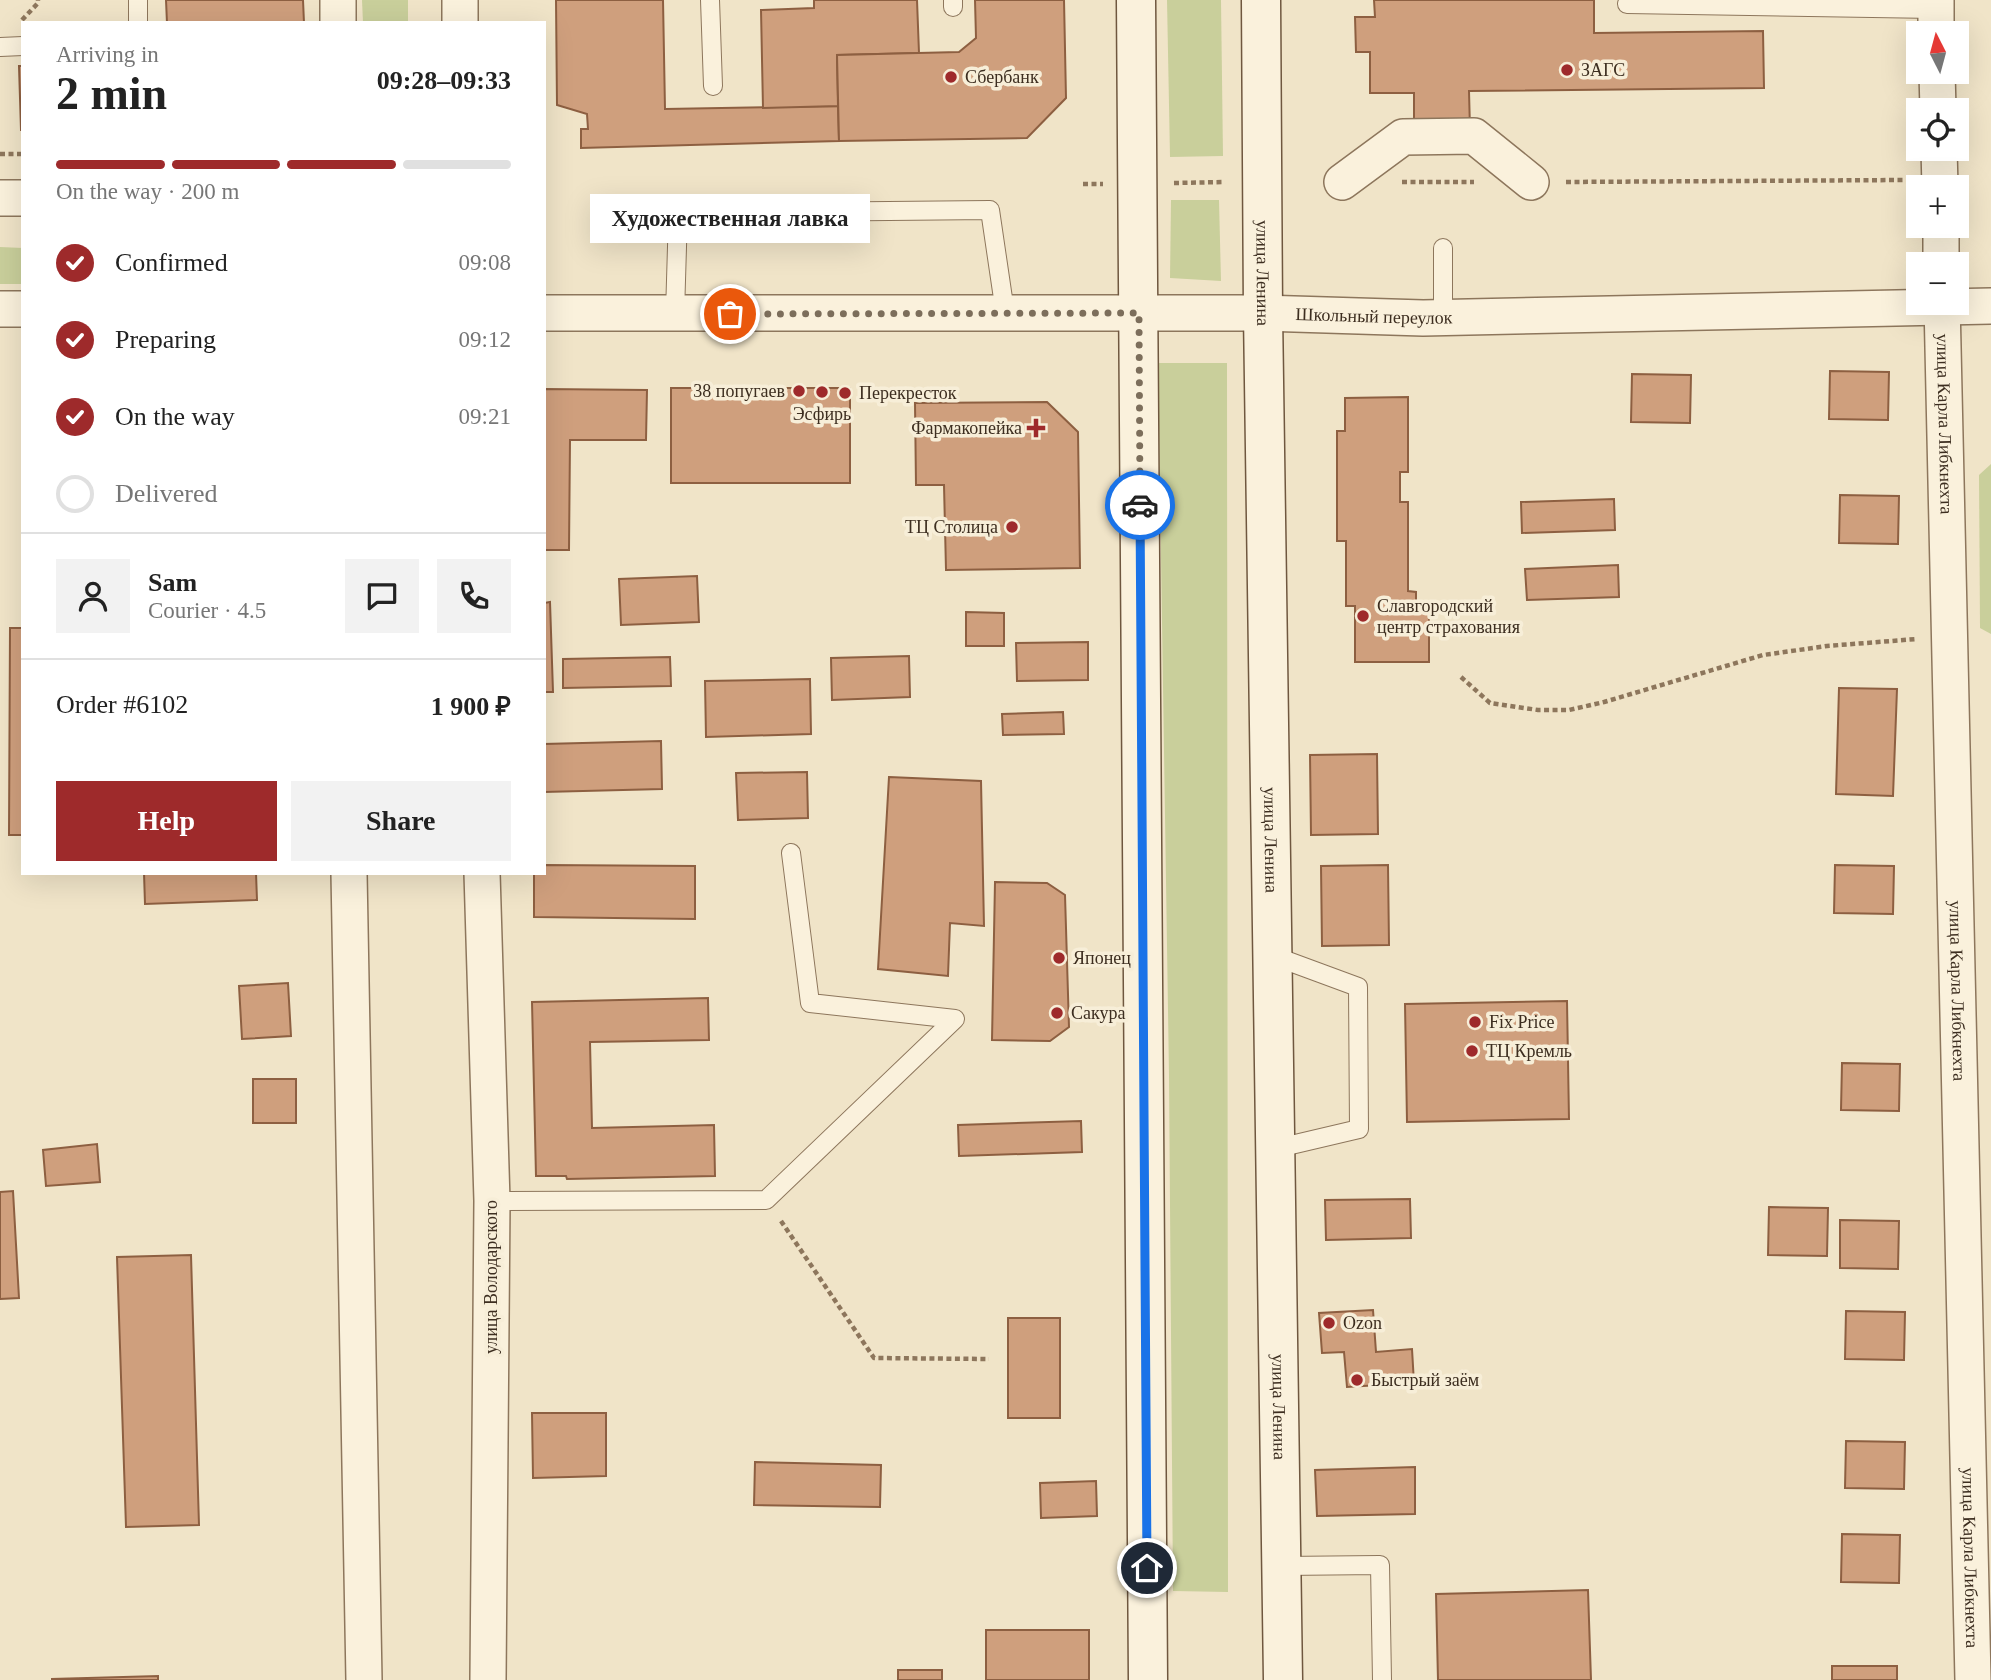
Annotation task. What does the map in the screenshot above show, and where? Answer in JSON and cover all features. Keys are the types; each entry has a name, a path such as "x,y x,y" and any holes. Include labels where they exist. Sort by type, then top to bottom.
{"street":[{"path":"338,0 338,21"},
{"path":"460,0 460,21"},
{"path":"1136,0 1148,1680"},
{"name":"улица Ленина","path":"1261,0 1283,1680"},
{"path":"1342,182 1403,137 1451,136 1474,136 1531,182"},
{"path":"0,198 21,198"},
{"name":"Школьный переулок","path":"546,313 1263,313 1443,318 1906,305"},
{"name":"Школьный переулок","path":"1969,305 1991,306"},
{"path":"0,309 21,309"},
{"name":"улица Карла Либкнехта","path":"1942,315 1973,1680"},
{"path":"349,875 364,1680"},
{"name":"улица Володарского","path":"482,875 492,1201 488,1680"}],"lane":[{"path":"138,0 138,21"},
{"path":"710,0 713,86"},
{"path":"1627,4 1936,14"},
{"path":"0,47 21,46"},
{"path":"675,314 678,213 977,210 990,210 1005,313"},
{"path":"1443,248 1443,318"},
{"path":"492,1201 766,1200 955,1018 810,1003 791,853"},
{"path":"1274,956 1358,987 1359,1116 1359,1129 1275,1149"},
{"path":"1282,1566 1380,1565 1382,1680"}],"path":[{"path":"0,154 21,154"},
{"path":"1461,677 1490,703 1538,710 1569,710 1763,655 1852,643 1948,639"},
{"path":"766,1200 874,1358 989,1359"}],"green space":[{"path":"362,0 408,0 408,21 363,21"},
{"path":"1167,0 1221,0 1223,156 1170,157"},
{"path":"1171,200 1219,200 1221,281 1170,278"},
{"path":"0,247 21,248 21,284 0,284"},
{"path":"1158,363 1227,363 1228,1592 1173,1591 1169,1075"},
{"path":"1991,464 1991,634 1980,628 1979,475"}],"building":[{"path":"166,0 303,0 304,21 167,21"},
{"path":"556,0 663,0 665,109 838,106 839,141 581,148 581,129 588,129 587,114 557,105"},
{"path":"814,0 917,0 919,53 837,55 838,106 763,108 761,10 814,8"},
{"name":"Сбербанк","path":"975,0 1064,0 1066,98 1027,138 839,141 837,55 959,52 976,38"},
{"name":"ЗАГС","path":"1374,0 1594,0 1594,33 1763,31 1764,88 1469,91 1470,129 1414,130 1414,93 1370,93 1370,52 1356,52 1355,17 1375,17"},
{"path":"19,66 21,66 21,130"},
{"path":"1830,371 1889,372 1888,420 1829,419"},
{"path":"1632,374 1691,375 1690,423 1631,422"},
{"path":"671,388 850,388 850,483 671,483"},
{"path":"546,389 647,390 646,440 570,440 569,550 546,550"},
{"path":"1408,397 1408,472 1400,472 1400,502 1408,502 1408,591 1416,592 1416,607 1429,607 1429,662 1355,662 1355,606 1346,606 1346,541 1337,541 1337,431 1345,431 1345,398"},
{"name":"ТЦ Столица","path":"1047,402 1078,432 1080,568 946,570 944,485 916,485 915,403"},
{"path":"1840,495 1899,496 1898,544 1839,543"},
{"path":"1614,499 1615,530 1522,533 1521,502"},
{"path":"1618,565 1619,597 1527,600 1525,569"},
{"path":"697,576 699,622 621,625 619,579"},
{"path":"550,602 553,692 546,692 546,603"},
{"path":"966,612 1004,613 1004,646 966,646"},
{"path":"10,628 21,628 21,835 9,835"},
{"path":"1088,642 1088,680 1017,681 1016,643"},
{"path":"909,656 910,697 832,700 831,658"},
{"path":"670,657 671,686 563,688 563,659"},
{"path":"810,679 811,734 706,737 705,681"},
{"path":"1839,688 1897,689 1893,796 1836,794"},
{"path":"1063,712 1064,734 1003,735 1002,714"},
{"path":"661,741 662,789 546,792 546,744"},
{"path":"1377,754 1378,834 1311,835 1310,755"},
{"path":"807,772 808,818 738,820 736,773"},
{"path":"889,777 981,781 984,926 950,923 948,976 878,969"},
{"path":"546,865 695,866 695,919 534,917 534,875 546,875"},
{"path":"1388,865 1389,945 1322,946 1321,866"},
{"path":"1835,865 1894,866 1893,914 1834,913"},
{"path":"144,875 256,875 257,900 145,904"},
{"path":"995,882 1047,883 1065,895 1069,1027 1050,1041 992,1040"},
{"path":"288,983 291,1036 242,1039 239,986"},
{"path":"708,998 709,1040 590,1042 592,1128 714,1125 715,1176 567,1179 566,1176 536,1176 532,1002"},
{"path":"1567,1001 1569,1119 1407,1122 1405,1004"},
{"path":"1842,1063 1900,1064 1899,1111 1841,1110"},
{"path":"253,1079 296,1079 296,1123 253,1123"},
{"path":"1081,1121 1082,1152 959,1156 958,1125"},
{"path":"97,1144 100,1182 46,1186 43,1150"},
{"path":"13,1191 19,1298 0,1299 0,1192"},
{"path":"1410,1199 1411,1238 1326,1240 1325,1200"},
{"path":"1769,1207 1828,1208 1827,1256 1768,1255"},
{"path":"1840,1220 1899,1221 1898,1269 1840,1268"},
{"path":"191,1255 199,1525 126,1527 117,1257"},
{"path":"1373,1310 1376,1352 1412,1349 1414,1383 1347,1387 1344,1352 1322,1353 1319,1313"},
{"path":"1846,1311 1905,1312 1904,1360 1845,1359"},
{"path":"1008,1318 1060,1318 1060,1418 1008,1418"},
{"path":"532,1413 606,1413 606,1476 533,1478"},
{"path":"1846,1441 1905,1442 1904,1489 1845,1488"},
{"path":"755,1462 881,1465 880,1507 754,1505"},
{"path":"1415,1467 1415,1514 1317,1516 1315,1470"},
{"path":"1096,1481 1097,1516 1041,1518 1040,1483"},
{"path":"1842,1534 1900,1535 1899,1583 1841,1582"},
{"path":"1588,1590 1591,1680 1438,1680 1436,1594"},
{"path":"986,1630 1089,1630 1089,1680 986,1680"},
{"path":"1832,1666 1897,1666 1897,1680 1832,1680"},
{"path":"898,1670 942,1670 942,1680 898,1680"},
{"path":"158,1676 158,1680 52,1680 52,1679"}],"way so far":[{"path":"730,314 1139,313 1140,505"}],"place":[{"name":"ЗАГС","path":"1567,70"},
{"name":"Сбербанк","path":"951,77"},
{"name":"Художественная лавка","path":"730,314"},
{"name":"38 попугаев","path":"799,391"},
{"name":"Эсфирь","path":"822,392"},
{"name":"Перекресток","path":"845,393"},
{"name":"Фармакопейка","path":"1036,428"},
{"name":"ТЦ Столица","path":"1012,527"},
{"name":"Славгородский центр страхования","path":"1363,616"},
{"name":"Японец","path":"1059,958"},
{"name":"Сакура","path":"1057,1013"},
{"name":"Fix Price","path":"1475,1022"},
{"name":"ТЦ Кремль","path":"1472,1051"},
{"name":"Ozon","path":"1329,1323"},
{"name":"Быстрый заём","path":"1357,1380"}],"route":[{"path":"1140,505 1147,1568"}]}
